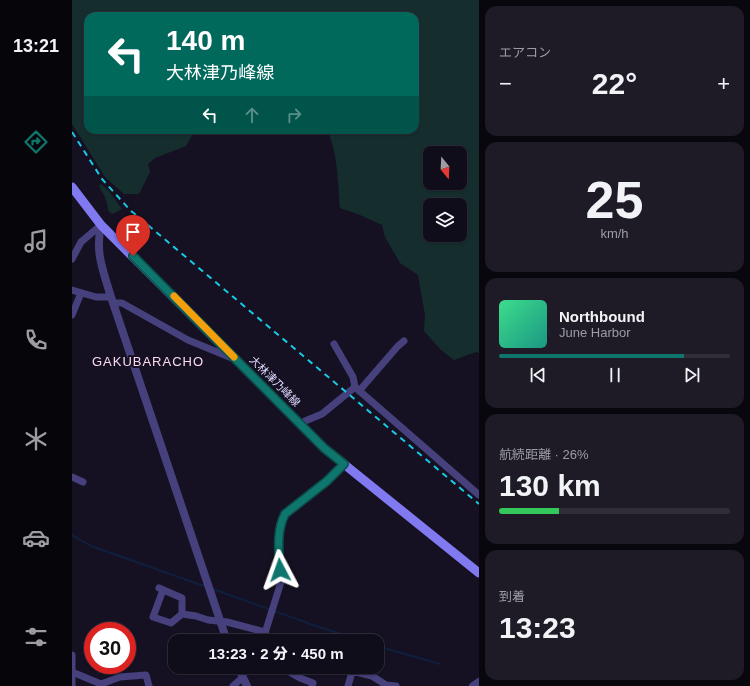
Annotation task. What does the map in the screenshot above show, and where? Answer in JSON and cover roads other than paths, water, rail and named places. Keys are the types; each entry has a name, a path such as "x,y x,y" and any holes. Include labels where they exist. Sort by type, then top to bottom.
{"main road":[{"name":"大林津乃峰線","path":"72,187 101,225 324,448 479,573"}],"street":[{"path":"72,259 81,242 101,225"},
{"path":"101,225 98,238 99,254 112,300 224,634"},
{"path":"72,290 122,303 188,340 237,360"},
{"path":"72,315 81,293"},
{"path":"301,425 305,421 322,414 357,389 404,341"},
{"path":"334,344 353,377 357,389 479,495"},
{"path":"182,614 219,622 227,622 265,633 281,582 279,546 282,520 285,514 327,481 344,464"},
{"path":"72,478 83,482"},
{"path":"161,589 182,598 182,614 170,624 153,616 161,589"},
{"path":"72,655 72,686"},
{"path":"72,672 101,684 120,677 146,675 149,686"},
{"path":"242,674 247,686"},
{"path":"293,674 313,683 312,686"},
{"path":"348,686 351,674"},
{"path":"362,674 372,676 386,685 396,686"},
{"path":"232,686 243,677"},
{"path":"473,686 479,682"}],"waterway":[{"path":"72,535 91,546 207,587"},
{"path":"213,589 341,634"},
{"path":"384,648 440,664"}],"railway":[{"path":"72,132 102,179 130,210 479,504"}],"district":[{"name":"GAKUBARACHO","path":"148,361"}]}
